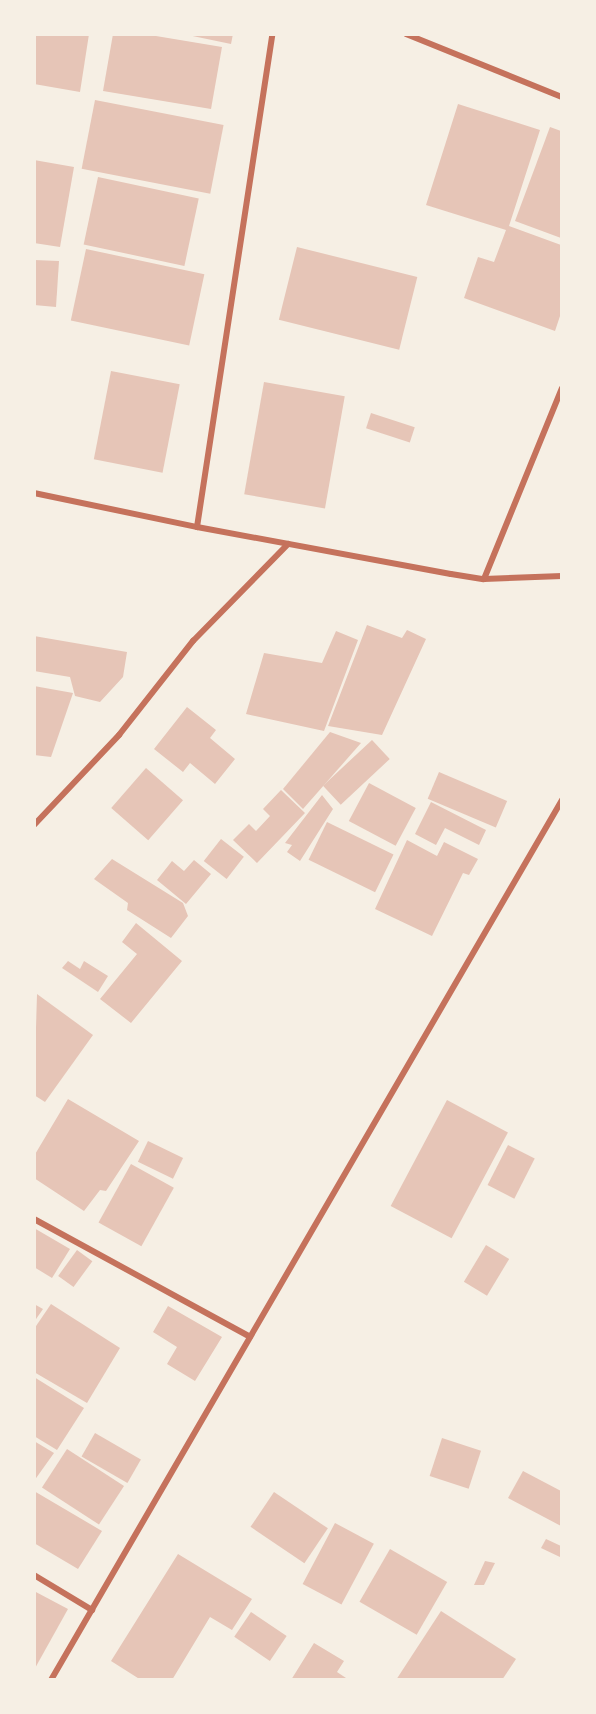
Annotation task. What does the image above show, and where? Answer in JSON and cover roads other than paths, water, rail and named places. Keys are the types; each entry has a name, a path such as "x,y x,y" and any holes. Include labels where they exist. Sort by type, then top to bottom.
{"street":[{"path":"197,527 272,34"},
{"path":"406,34 561,97"},
{"path":"484,579 561,388"},
{"path":"34,493 197,527 484,579 561,576"},
{"path":"34,825 119,735 193,641 288,544"},
{"path":"51,1680 561,800"},
{"path":"34,1219 250,1337"},
{"path":"34,1575 92,1610"}]}
